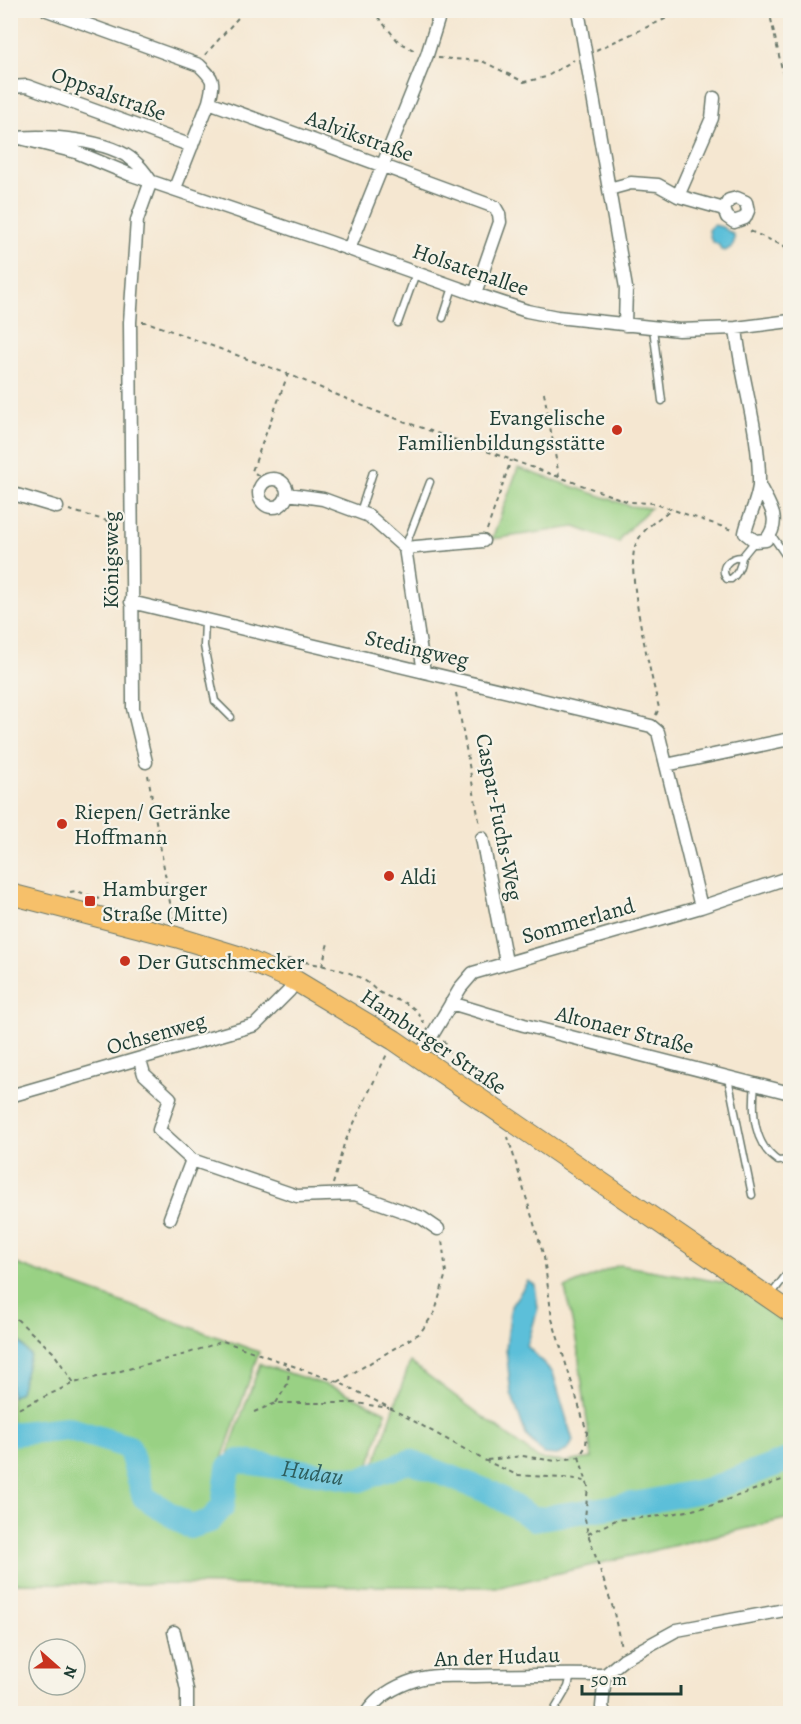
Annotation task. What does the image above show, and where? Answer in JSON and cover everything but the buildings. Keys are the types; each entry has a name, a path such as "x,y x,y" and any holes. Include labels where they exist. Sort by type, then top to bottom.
{"main road":[{"name":"Hamburger Straße","path":"10,894 176,937 238,956 296,981 394,1040 790,1312"}],"street":[{"path":"47,10 77,16 199,65 211,76 213,84 209,102 175,188"},
{"path":"349,249 427,56 441,10"},
{"path":"578,10 626,288 625,325"},
{"name":"Oppsalstraße","path":"10,87 27,86 192,146"},
{"path":"678,196 712,118 714,98"},
{"name":"Aalvikstraße","path":"209,102 495,207 500,222 475,294"},
{"name":"Holsatenallee","path":"15,138 76,152 151,181 527,311 625,325 697,330 790,321"},
{"name":"Königsweg","path":"146,762 133,708 130,322 137,220 151,181"},
{"path":"609,189 631,183 658,185 678,196 724,209"},
{"path":"733,198 744,200 748,206 748,211 741,221 730,220 724,209 726,203 733,198"},
{"path":"736,328 738,351 756,443 760,487 773,513 771,534 766,540 756,541 745,533 747,520 760,487"},
{"path":"279,480 286,486 287,499 280,506 275,508 266,506 262,502 259,493 266,481 279,480"},
{"path":"10,493 57,507"},
{"path":"288,494 323,499 369,516 405,548 424,672"},
{"path":"405,548 483,541"},
{"name":"Stedingweg","path":"131,602 651,726"},
{"path":"651,726 658,732 701,907"},
{"path":"666,765 790,739"},
{"name":"Caspar-Fuchs-Weg","path":"482,838 507,962"},
{"name":"Sommerland","path":"419,1057 461,987 473,973 701,907 790,877"},
{"name":"Ochsenweg","path":"10,1096 255,1025 290,991 296,981"},
{"name":"Altonaer Straße","path":"451,1003 524,1025 790,1093"},
{"path":"140,1060 144,1074 170,1098 159,1130 192,1160 297,1196 355,1194 422,1218 438,1229"},
{"path":"170,1218 192,1160"},
{"path":"605,1713 602,1707 604,1676 624,1659 677,1630 790,1609"},
{"path":"174,1632 187,1690 187,1713"},
{"name":"An der Hudau","path":"366,1713 372,1704 394,1689 416,1680 438,1677 604,1676"}],"lane":[{"path":"398,323 416,273"},
{"path":"443,318 453,287"},
{"path":"653,328 662,400"},
{"path":"360,513 373,472"},
{"path":"405,548 430,482"},
{"path":"771,534 790,562"},
{"path":"742,557 756,541"},
{"path":"205,620 204,645 215,701 231,717"},
{"path":"728,1077 752,1196"},
{"path":"755,1084 753,1104 755,1125 767,1154 778,1161 790,1160"},
{"path":"769,1297 790,1270"},
{"path":"552,1713 568,1687 572,1675"}],"path":[{"path":"199,65 204,56 245,10"},
{"path":"372,10 398,41 427,56 482,61 524,82 546,77 586,54 685,10"},
{"path":"769,10 787,92 790,93"},
{"path":"741,221 748,230 784,246 789,251 786,274 790,280"},
{"path":"130,322 147,322 288,374 375,411 629,502 653,503 745,533"},
{"path":"266,481 252,471 288,374"},
{"path":"544,393 559,476"},
{"path":"483,541 511,460"},
{"path":"57,507 130,526"},
{"path":"651,726 659,708 638,612 633,563 635,545 649,526 672,509"},
{"name":"Caspar-Fuchs-Weg","path":"454,679 482,838"},
{"path":"146,762 176,937"},
{"path":"322,966 328,943"},
{"path":"329,1195 344,1144 394,1040"},
{"path":"484,1460 522,1456 556,1461 579,1457 586,1446 587,1432 552,1319 544,1257 508,1139 512,1123"},
{"path":"338,1382 420,1333 435,1312 446,1273 444,1247 438,1229"},
{"path":"10,1313 53,1352 74,1383"},
{"path":"10,1410 74,1383 186,1354 223,1341 338,1382 484,1460 517,1475 577,1479 587,1482"},
{"path":"276,1402 288,1383 289,1370 282,1362"},
{"path":"254,1412 276,1402 356,1403 392,1409"},
{"path":"579,1457 588,1486 585,1519 588,1534 613,1608 624,1659"},
{"path":"588,1534 616,1520 661,1516 707,1507 790,1477"}],"green space":[{"path":"518,468 630,506 650,508 622,536 619,543 575,527 492,539"},
{"path":"11,1262 259,1352 220,1465 366,1489 410,1362 539,1459 566,1462 592,1458 577,1345 565,1288 619,1265 739,1285 790,1328 790,1518 500,1587 11,1583 11,1397 20,1392 30,1355 11,1330"},
{"path":"260,1364 336,1388 386,1412 367,1473 228,1453"}],"water":[{"path":"714,225 734,235 733,245 725,251 721,250 719,245 710,238 709,230"},
{"path":"528,1281 535,1285 538,1308 527,1346 553,1373 573,1441 568,1450 557,1455 543,1454 526,1435 511,1393 506,1349 511,1306"},
{"path":"10,1330 30,1355 20,1392 11,1397"}],"waterway":[{"name":"Hudau","path":"10,1434 67,1428 129,1447 144,1497 190,1527 210,1521 223,1506 228,1468 239,1461 360,1480 410,1461 492,1493 534,1519 651,1501 710,1489 790,1459"}],"place":[{"name":"Evangelische Familienbildungsstätte","path":"617,430"},
{"name":"Riepen/ Getränke Hoffmann","path":"62,824"},
{"name":"Aldi","path":"389,876"},
{"name":"Hamburger Straße (Mitte)","path":"90,901"},
{"name":"Der Gutschmecker","path":"125,961"}]}
